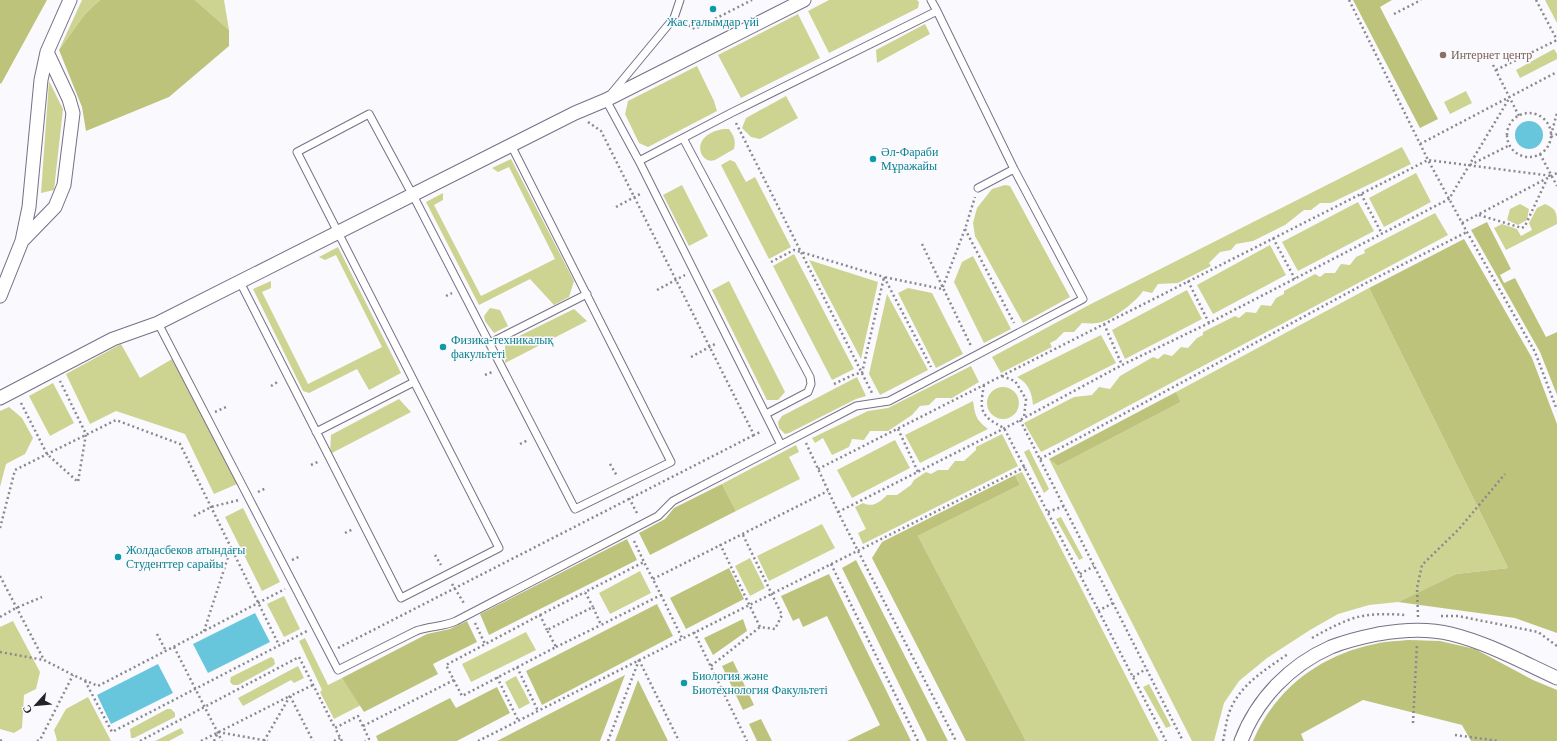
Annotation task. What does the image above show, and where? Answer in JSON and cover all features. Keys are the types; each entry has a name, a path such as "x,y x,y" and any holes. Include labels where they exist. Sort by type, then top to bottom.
{"street":[{"path":"0,296 22,241 28,207 41,80 47,52 70,0"},
{"path":"0,398 113,339 158,323 575,113 606,100 804,0"},
{"path":"22,241 55,206 64,185 73,113 69,100 47,52"},
{"path":"1241,741 1258,707 1276,685 1303,662 1332,647 1361,638 1390,632 1418,630 1450,633 1488,646 1557,678"}],"lane":[{"path":"680,0 674,18 606,100 653,188 781,445"},
{"path":"158,323 338,670 416,631 448,624 470,614 629,532 658,516 673,501 801,434 856,406 889,401 1083,299 1014,169 931,0"},
{"path":"639,161 731,113 936,11"},
{"path":"240,282 401,598 493,552 499,548 296,152 369,114 413,195 575,509 671,462 511,145"},
{"path":"683,138 810,377 811,384 808,392 766,414"},
{"path":"978,188 1014,169"},
{"path":"490,343 587,294"},
{"path":"316,432 414,382"}],"path":[{"path":"674,18 695,29 752,0"},
{"path":"1349,0 1428,160 1466,232 1535,352 1557,410"},
{"path":"1394,14 1421,0"},
{"path":"1496,70 1557,40 1536,0"},
{"path":"1493,65 1519,116"},
{"path":"1420,144 1557,72"},
{"path":"838,512 1024,418 1122,365 1209,323 1449,199 1510,97"},
{"path":"575,113 601,131 754,435"},
{"path":"731,113 878,403"},
{"path":"1551,137 1550,130 1543,118 1529,113 1515,118 1510,124 1508,131 1508,139 1514,151 1520,155 1534,157 1546,150 1549,144 1551,137 1557,113"},
{"path":"1551,137 1557,134"},
{"path":"1470,165 1510,144"},
{"path":"1540,154 1557,186"},
{"path":"818,469 1428,160 1552,176"},
{"path":"1462,224 1557,173"},
{"path":"1478,215 1522,228 1525,226 1548,178"},
{"path":"616,207 653,188"},
{"path":"942,289 965,229 978,188"},
{"path":"1361,194 1382,234"},
{"path":"965,229 1019,333"},
{"path":"1040,459 1360,287 1466,232"},
{"path":"1273,238 1295,279"},
{"path":"922,244 942,289 976,356"},
{"path":"771,262 794,250 884,277 942,289"},
{"path":"657,290 694,271"},
{"path":"862,373 884,277"},
{"path":"884,277 936,376"},
{"path":"1188,281 1209,323"},
{"path":"1104,324 1122,365"},
{"path":"691,357 728,338"},
{"path":"15,391 47,454 78,482 86,434 55,370"},
{"path":"834,384 855,374 862,373"},
{"path":"1002,376 1015,381 1026,399 1024,418"},
{"path":"984,385 981,409 988,420 1004,428 1166,741"},
{"path":"211,405 218,419"},
{"path":"0,528 15,470 86,434 116,420 180,444 280,646"},
{"path":"1020,420 1182,741"},
{"path":"338,648 772,427"},
{"path":"898,428 918,472"},
{"path":"801,434 838,512 956,741"},
{"path":"478,741 1025,467"},
{"path":"1413,723 1418,630 1417,588 1422,565 1459,529 1505,474"},
{"path":"253,486 257,493"},
{"path":"653,579 828,491"},
{"path":"194,516 211,507 249,497"},
{"path":"629,499 643,524"},
{"path":"1048,512 1064,506"},
{"path":"629,532 682,638"},
{"path":"711,666 760,627 775,629 782,614 742,533"},
{"path":"720,544 760,627"},
{"path":"204,631 231,548"},
{"path":"289,554 292,560"},
{"path":"644,562 446,665 462,696 661,595"},
{"path":"831,564 918,741"},
{"path":"1080,574 1094,566"},
{"path":"0,576 44,660"},
{"path":"0,652 44,660 98,686 294,584"},
{"path":"454,588 470,614 485,644"},
{"path":"585,592 601,625"},
{"path":"0,617 16,608 42,597"},
{"path":"1098,611 1113,603"},
{"path":"548,630 593,607"},
{"path":"540,615 556,647"},
{"path":"85,681 112,732 316,626"},
{"path":"694,632 747,741"},
{"path":"157,634 166,651"},
{"path":"174,647 222,741"},
{"path":"140,741 299,658 341,739 334,741"},
{"path":"608,741 639,660"},
{"path":"639,660 679,741"},
{"path":"517,667 538,711"},
{"path":"1133,677 1146,669"},
{"path":"37,741 40,740 73,675"},
{"path":"497,677 518,720"},
{"path":"363,726 454,680"},
{"path":"201,741 313,685"},
{"path":"218,732 265,741 290,696"},
{"path":"290,696 313,741"},
{"path":"335,728 358,716 370,740 365,741"},
{"path":"214,741 218,732"},
{"path":"1456,735 1499,741"}],"green space":[{"path":"0,0 47,0 1,84 0,83"},
{"path":"82,0 100,0 85,14 59,50"},
{"path":"100,0 195,0 229,30 229,46 169,97 86,131 82,107 59,50 85,14"},
{"path":"195,0 224,0 229,30"},
{"path":"829,0 917,0 919,2 918,8 829,53 808,11"},
{"path":"1353,0 1392,0 1380,7 1438,119 1420,128"},
{"path":"1545,0 1557,0 1557,23"},
{"path":"798,14 820,58 741,98 718,55"},
{"path":"925,24 930,34 877,63 876,50"},
{"path":"1554,49 1557,54 1557,59 1520,78 1516,70"},
{"path":"697,66 714,101 717,111 648,147 639,143 625,114 628,101"},
{"path":"49,81 63,109 54,190 41,193"},
{"path":"1466,91 1472,103 1450,114 1444,102"},
{"path":"786,96 798,118 760,139 751,137 742,128 746,118"},
{"path":"723,129 729,129 732,134 735,141 734,149 715,160 710,161 705,159 700,149 701,143 712,133"},
{"path":"1402,147 1411,164 1331,203 1320,203 1311,210 1304,210 1285,225 1253,241 1236,244 1231,250 1220,252 1209,263 1211,266 1178,283 1158,284 1152,293 1143,291 1129,306 1109,319 1102,322 1082,323 1074,332 1064,332 1056,340 1050,343 1052,347 1001,373 992,357 1089,305"},
{"path":"511,159 574,281 569,297 554,305 530,279 479,305 426,202 443,193 443,200 434,205 481,296 555,259 509,167 498,172 492,168"},
{"path":"730,160 735,162 746,182 755,177 791,247 769,259 721,165"},
{"path":"1416,173 1431,202 1384,227 1369,198"},
{"path":"682,185 708,236 689,246 663,195"},
{"path":"1005,185 1010,186 1070,297 1023,323 975,236 973,223 977,208 992,189"},
{"path":"1358,202 1374,231 1298,271 1282,242"},
{"path":"1520,204 1529,209 1527,220 1518,225 1507,220 1510,209"},
{"path":"1545,204 1555,211 1557,224 1506,250 1494,228 1502,224 1517,229 1521,236 1532,230 1529,223 1537,208"},
{"path":"1435,213 1448,235 1059,443 1041,452 1024,423 1074,397 1092,395 1099,387 1110,389 1120,376 1153,357 1158,359 1164,354 1172,356 1181,347 1188,348 1197,338 1203,335 1203,332 1235,316 1239,318 1246,312 1256,313 1261,305 1271,306 1276,298 1284,294 1284,291 1315,274 1320,277 1325,273 1335,273 1341,264 1350,265 1356,257 1365,253 1364,250"},
{"path":"1487,222 1511,269 1500,275 1504,283 1515,278 1546,337 1557,332 1557,395 1540,352 1471,230"},
{"path":"1464,239 1532,358 1557,424 1557,633 1515,618 1398,602 1456,574 1508,568 1369,288"},
{"path":"1270,245 1286,275 1213,314 1197,285"},
{"path":"338,247 401,373 369,390 357,369 309,393 303,391 253,289 271,281 271,288 262,292 308,384 382,347 336,255 325,260 319,257"},
{"path":"794,254 854,369 832,380 773,266"},
{"path":"973,256 1011,329 984,343 954,282 962,262"},
{"path":"809,260 878,282 861,359"},
{"path":"729,281 785,392 778,400 767,400 712,290"},
{"path":"908,288 932,293 963,354 936,368 898,293"},
{"path":"1369,288 1508,568 1456,574 1398,602 1369,605 1338,614 1267,658 1239,681 1224,703 1214,741 1192,741 1049,459 1058,466 1181,402 1176,392"},
{"path":"1187,290 1202,319 1125,359 1112,330"},
{"path":"887,294 928,370 880,395 869,374"},
{"path":"490,308 500,310 508,326 494,333 485,321 484,316"},
{"path":"574,309 587,321 505,363 505,343"},
{"path":"1101,335 1116,363 1033,405 1029,388 1017,377"},
{"path":"121,344 140,378 172,359 237,484 214,494 185,434 116,411 90,424 66,374"},
{"path":"971,366 979,382 952,398 936,398 929,405 920,406 912,415 888,431 870,431 864,440 852,439 849,447 832,455 823,438 815,443 812,438 868,411 888,408"},
{"path":"857,377 866,396 856,399 789,433 785,434 779,428 778,422 782,416"},
{"path":"53,383 74,423 50,436 29,396"},
{"path":"1000,387 1006,387 1016,394 1019,403 1018,409 1012,416 1006,419 1000,419 990,412 987,406 987,400 994,390"},
{"path":"1176,392 1181,402 1058,466 1049,459"},
{"path":"399,399 411,412 330,454 331,435"},
{"path":"973,401 974,410 977,417 988,429 920,463 905,435"},
{"path":"9,407 22,418 33,438 25,454 6,464 0,487 0,411"},
{"path":"1002,434 1018,466 863,544 858,533 866,529 855,507 863,503 873,505 887,495 897,495 926,472 931,474 938,470 948,470 955,461 964,461 976,450 976,447"},
{"path":"895,440 910,468 852,498 837,470"},
{"path":"796,445 799,452 789,457 800,479 736,511 722,484"},
{"path":"1029,449 1049,489 1044,493 1024,452"},
{"path":"1022,472 1159,741 1026,741 918,536 1020,485 1015,475"},
{"path":"1015,475 1020,485 918,536 1026,741 966,741 872,558 882,542"},
{"path":"722,484 736,511 650,555 639,533 665,519 674,508"},
{"path":"243,508 280,582 262,591 225,517"},
{"path":"1061,517 1083,558 1079,560 1056,519"},
{"path":"822,524 835,548 769,581 757,556"},
{"path":"627,539 637,560 489,635 480,614"},
{"path":"750,558 765,588 750,596 735,566"},
{"path":"856,560 948,741 927,741 842,568"},
{"path":"729,568 744,599 686,629 670,598"},
{"path":"640,571 651,593 610,614 599,593"},
{"path":"829,574 911,741 847,741 880,725 827,616 803,627 799,618 793,621 781,596"},
{"path":"284,596 300,629 284,637 267,604"},
{"path":"657,604 673,636 542,705 526,671"},
{"path":"743,619 747,631 713,655 704,638"},
{"path":"13,621 40,672 36,689 24,695 22,728 14,733 0,729 0,627"},
{"path":"467,621 477,642 433,664 438,674 364,712 342,678 427,634 450,629"},
{"path":"526,632 536,650 471,682 462,664"},
{"path":"305,638 328,685 342,678 361,705 334,719 320,692 322,690 299,641"},
{"path":"1409,640 1440,641 1475,649 1533,680 1557,690 1557,741 1471,741 1462,725 1363,700 1301,734 1304,741 1253,741 1262,722 1287,690 1318,666 1336,656 1355,649 1383,642"},
{"path":"271,657 274,659 275,664 273,666 238,685 233,685 230,682 231,677"},
{"path":"733,661 754,705 743,710 722,666"},
{"path":"298,666 304,678 294,683 291,680 243,706 238,698"},
{"path":"625,675 600,741 497,741"},
{"path":"516,676 530,703 519,709 505,682"},
{"path":"638,680 668,741 615,741"},
{"path":"1149,684 1171,726 1166,728 1143,687"},
{"path":"497,687 510,713 457,741 378,741 376,736 450,698 456,708"},
{"path":"88,697 111,741 56,741 54,730 66,709"},
{"path":"167,709 171,709 175,713 175,717 134,738 131,738 130,729"},
{"path":"761,719 772,741 757,741 749,724"},
{"path":"181,728 184,733 169,741 155,741"}],"water":[{"path":"1529,121 1539,125 1543,135 1539,145 1529,149 1519,145 1515,135 1519,125"},
{"path":"255,613 270,642 208,673 193,644"},
{"path":"158,664 173,693 111,724 97,695"}],"place":[{"name":"Жас ғалымдар үйі","path":"713,9"},
{"name":"Интернет центр","path":"1443,55"},
{"name":"Әл-Фараби Мұражайы","path":"873,159"},
{"name":"Физика-техникалық факультеті","path":"443,347"},
{"name":"Жолдасбеков атындағы Студенттер сарайы","path":"118,557"},
{"name":"Биология және Биотехнология Факультеті","path":"684,683"}]}
